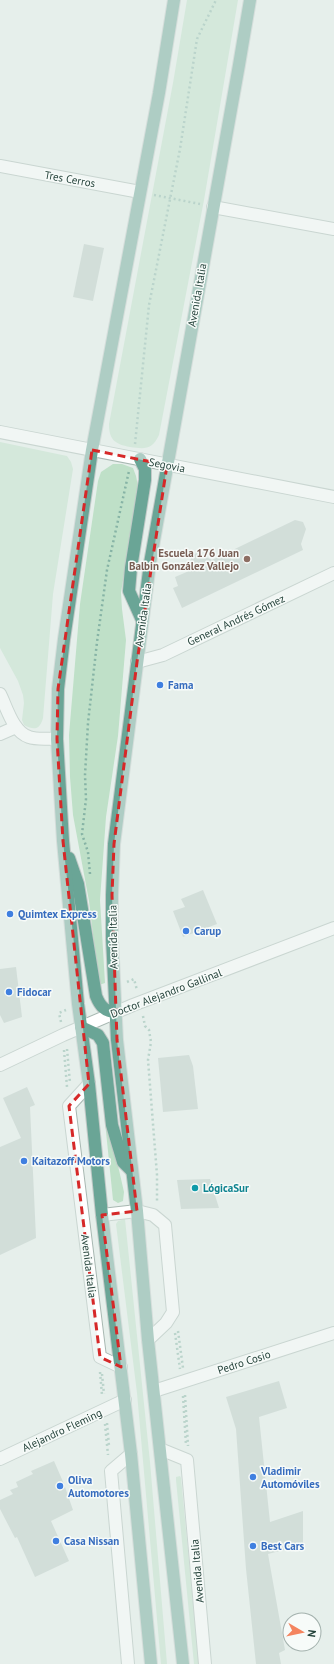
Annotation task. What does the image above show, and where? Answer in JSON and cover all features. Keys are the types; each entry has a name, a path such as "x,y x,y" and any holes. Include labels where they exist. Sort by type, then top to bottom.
{"main road":[{"name":"Avenida Italia","path":"151,1664 131,1454 102,1215 89,1084 81,1027 63,841 57,739 58,689 64,639 92,450 159,92 174,0"},
{"name":"Avenida Italia","path":"183,1664 148,1340 137,1211 117,1040 112,910 114,844 150,563 213,207 240,65 250,0"},
{"path":"140,459 145,469 145,480 131,568 129,591 142,622"},
{"path":"63,841 78,884 88,938 96,996 100,1006 108,1011 116,1012"},
{"path":"81,1027 98,1035 103,1043 112,1125 123,1162 132,1172"}],"street":[{"name":"Tres Cerros","path":"0,166 140,192"},
{"path":"213,207 334,229"},
{"name":"Segovia","path":"0,432 334,497"},
{"name":"General Andrés Gómez","path":"137,662 163,655 334,573"},
{"path":"0,694 16,727 22,734 30,738 57,739"},
{"path":"0,734 16,727"},
{"name":"Doctor Alejandro Gallinal","path":"0,1065 116,1012 334,928"},
{"path":"69,1106 89,1084"},
{"name":"Avenida Italia","path":"69,1106 100,1357 121,1367"},
{"path":"102,1215 137,1211 153,1215 166,1225 173,1312 166,1323 148,1340"},
{"name":"Pedro Cosio","path":"154,1391 334,1333"},
{"name":"Alejandro Fleming","path":"0,1459 125,1400"},
{"name":"Avenida Italia","path":"160,1449 187,1460 205,1664"},
{"path":"128,1664 112,1470 131,1454"}],"path":[{"path":"140,192 213,207"},
{"path":"114,988 134,979 137,992"},
{"path":"142,1012 145,1026 149,1030 151,1042 148,1060 157,1175 156,1209 166,1225"},
{"path":"63,1035 69,1106"}],"highlighted area":[{"path":"92,450 167,465 137,662 114,844 112,895 117,1040 137,1211 102,1215 121,1367 100,1357 69,1106 89,1084 63,841 57,739 58,689"}],"green space":[{"path":"187,0 238,0 204,200 159,435 151,446 135,448 117,443 110,434 109,424 173,83"},
{"path":"0,442 67,456 73,469 53,594 43,718 39,727 36,728 31,728 24,725 22,720 24,703 23,695 18,681 0,648"},
{"path":"113,464 122,464 133,468 138,486 121,593 126,640 118,736 106,817 100,900 105,983 99,985 89,901 73,815 69,735 80,604 98,481 101,472"},
{"path":"97,1044 99,1044 109,1126 124,1192 123,1201 118,1203 113,1200"},
{"path":"125,1219 150,1462 167,1664 161,1664 137,1393 116,1224 118,1221"},
{"path":"180,1476 199,1664 194,1664 176,1480 176,1477"}],"building":[{"path":"84,244 104,248 93,301 73,297"},
{"path":"295,520 303,522 306,529 301,544 303,550 182,608 173,588 178,586 175,577 189,571 191,557 194,554 198,553 212,560"},
{"path":"203,890 217,924 183,937 173,911 185,907 181,899"},
{"name":"Fidocar","path":"16,967 22,1017 4,1023 0,1015 0,969"},
{"path":"189,1055 193,1066 198,1109 163,1112 158,1058"},
{"path":"27,1087 35,1105 30,1107 36,1238 0,1255 0,1147 21,1138 3,1098"},
{"name":"LógicaSur","path":"210,1179 219,1208 181,1209 177,1180"},
{"path":"279,1381 287,1408 259,1417 270,1522 303,1511 303,1545 268,1554 282,1633 282,1652 279,1653 281,1664 256,1664 246,1569 236,1429 226,1397"},
{"path":"54,1461 73,1510 51,1521 69,1561 35,1577 17,1537 15,1538 0,1509 0,1500 13,1494 10,1490 18,1487 16,1482 33,1474 31,1471"}],"place":[{"name":"Escuela 176 Juan Balbin González Vallejo","path":"247,559"},
{"name":"Fama","path":"160,685"},
{"name":"Quimtex Express","path":"10,914"},
{"name":"Carup","path":"186,931"},
{"name":"Fidocar","path":"9,992"},
{"name":"Kaitazoff Motors","path":"24,1161"},
{"name":"LógicaSur","path":"195,1188"},
{"name":"Vladimir Automóviles","path":"253,1477"},
{"name":"Oliva Automotores","path":"60,1486"},
{"name":"Casa Nissan","path":"56,1541"},
{"name":"Best Cars","path":"253,1546"}]}
